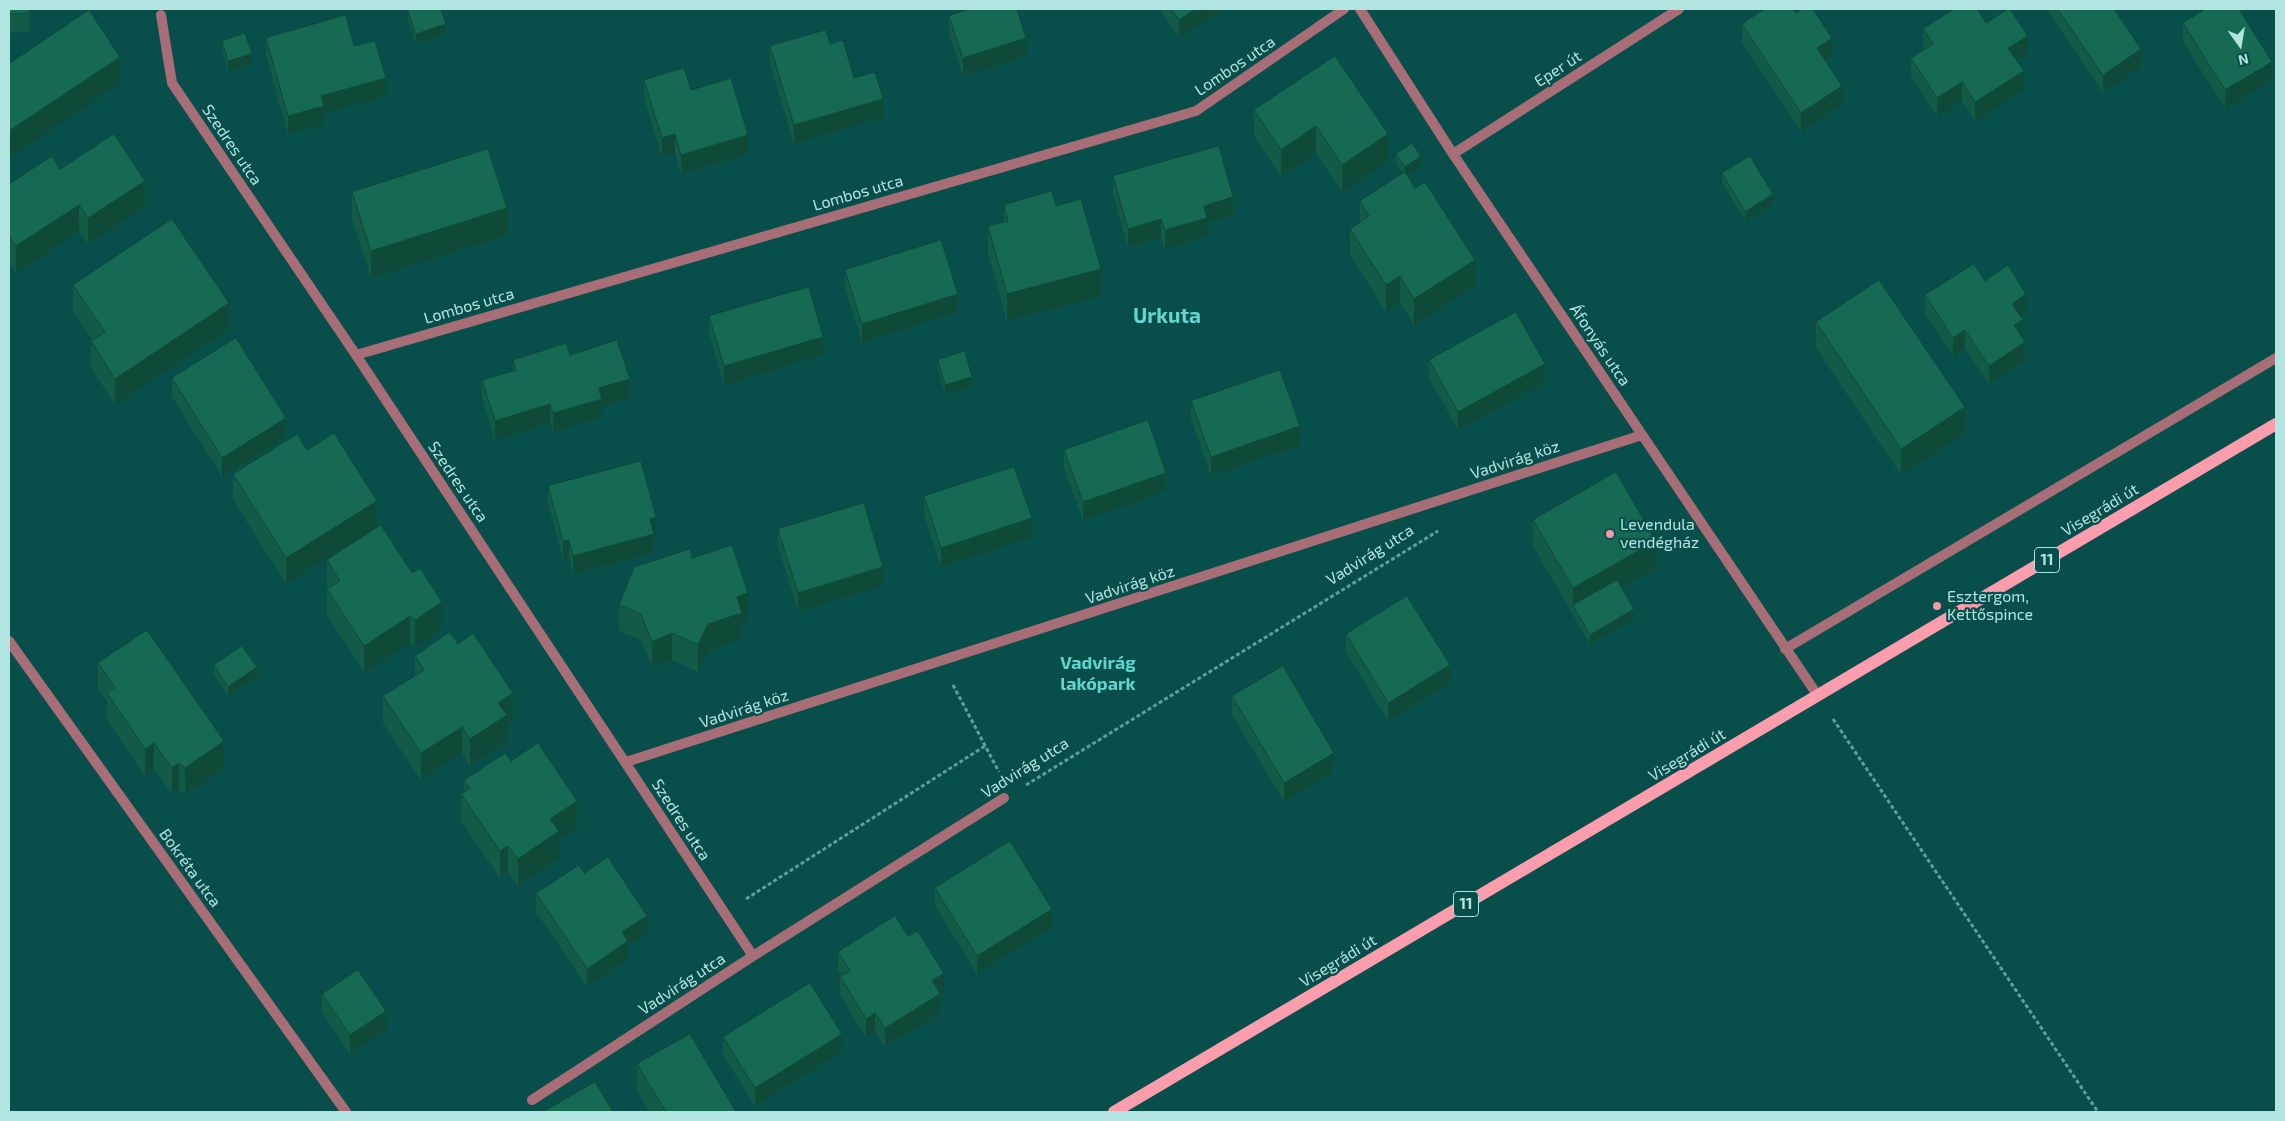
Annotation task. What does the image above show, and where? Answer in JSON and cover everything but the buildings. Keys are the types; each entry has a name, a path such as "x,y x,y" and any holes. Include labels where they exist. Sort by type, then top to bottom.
{"main road":[{"name":"Visegrádi út","path":"1114,1112 2276,424"}],"street":[{"name":"Lombos utca","path":"356,355 1196,111 1344,9"},
{"name":"Áfonyás utca","path":"1360,9 1454,154 1818,696"},
{"name":"Eper út","path":"1454,154 1679,9"},
{"name":"Szedres utca","path":"161,16 172,83 356,355 753,956"},
{"path":"1785,649 2276,358"},
{"name":"Vadvirág köz","path":"626,762 1642,435"},
{"name":"Bokréta utca","path":"9,641 346,1112"},
{"name":"Vadvirág utca","path":"532,1100 753,956 1004,798"}],"path":[{"name":"Vadvirág utca","path":"1004,798 1445,526"},
{"path":"941,662 1006,784 1004,798"},
{"path":"1818,696 2098,1112"},
{"path":"724,913 985,746"}],"place":[{"name":"Levendula vendégház","path":"1610,534"},
{"name":"Esztergom, Kettőspince","path":"1937,606"}],"district":[{"name":"Urkuta","path":"1167,316"},
{"name":"Vadvirág lakópark","path":"1098,673"}]}
